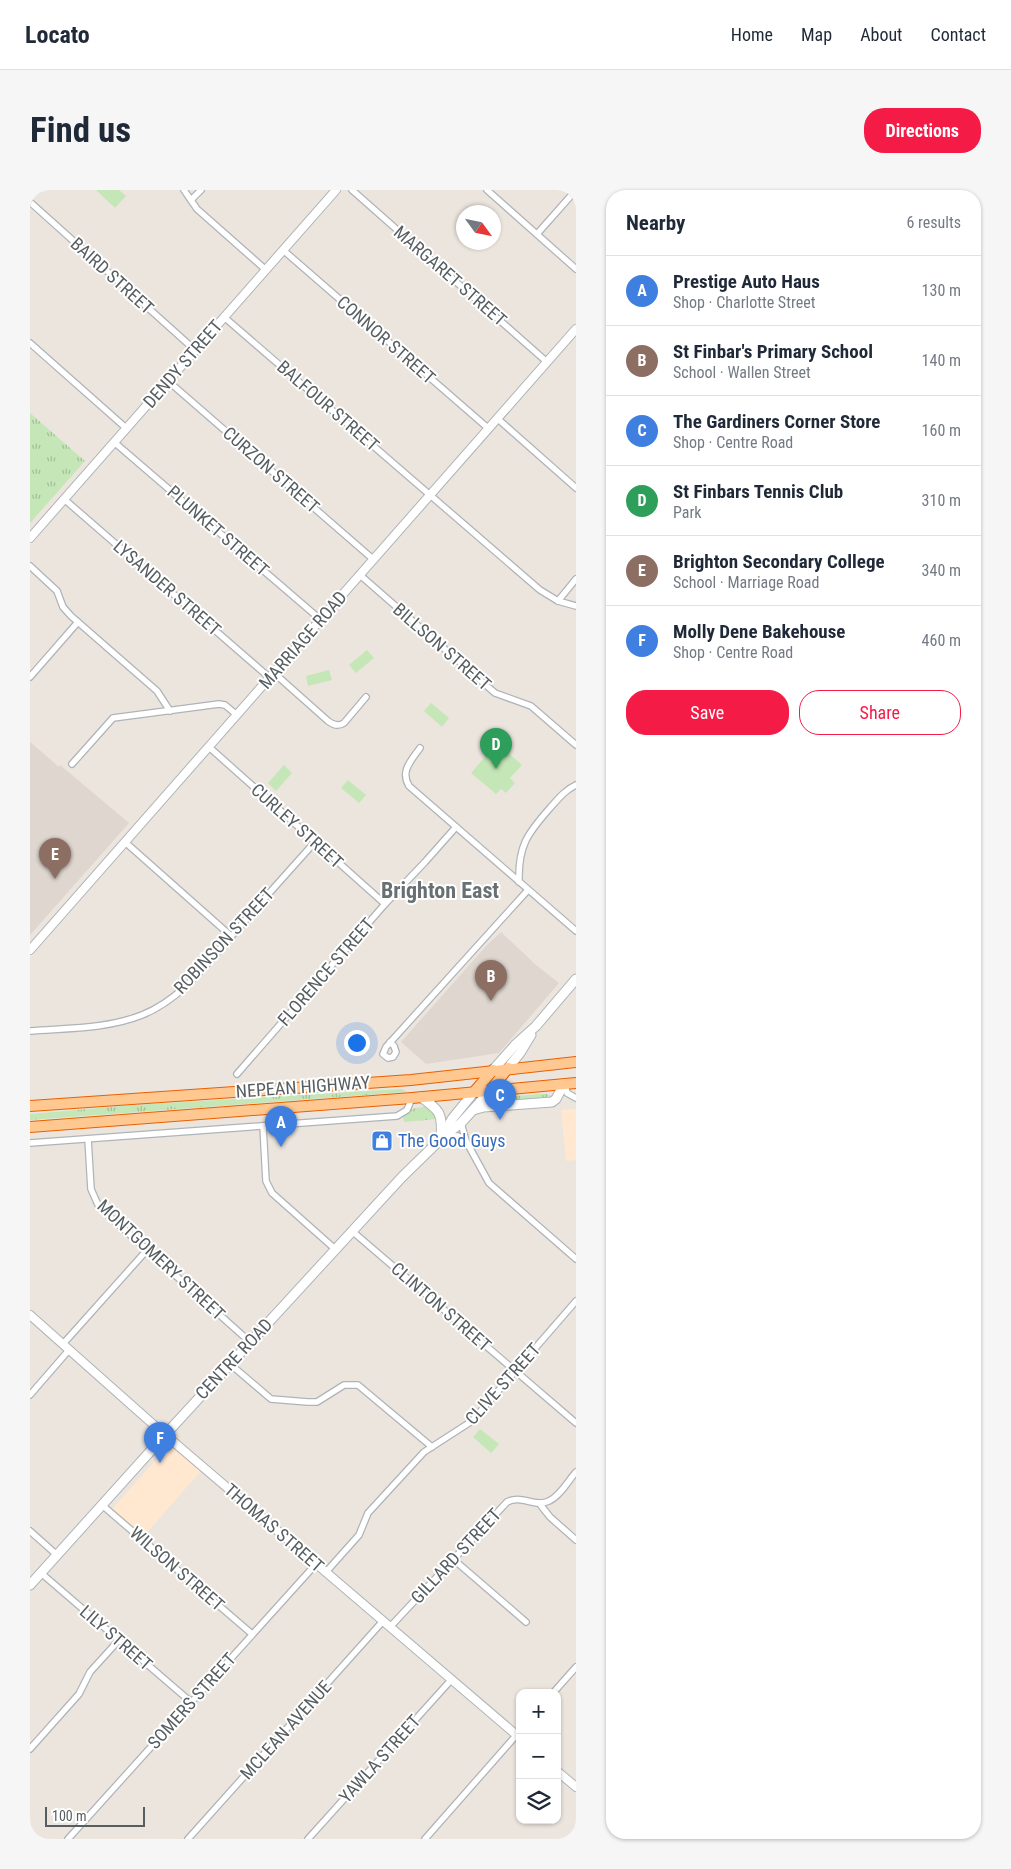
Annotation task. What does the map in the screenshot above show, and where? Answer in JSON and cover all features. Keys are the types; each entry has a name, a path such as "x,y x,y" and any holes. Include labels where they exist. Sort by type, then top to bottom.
{"highway":[{"name":"NEPEAN HIGHWAY","path":"30,1106 411,1080 576,1062"},
{"name":"CENTRE ROAD","path":"490,1091 508,1068"},
{"name":"CENTRE ROAD","path":"474,1092 493,1070"},
{"path":"411,1080 416,1098"},
{"name":"NEPEAN HIGHWAY","path":"30,1127 416,1098 576,1083"}],"main road":[{"name":"CENTRE ROAD","path":"493,1070 516,1044 536,1026 576,979"},
{"name":"CENTRE ROAD","path":"508,1068 522,1050 536,1026"},
{"path":"473,1110 482,1107 552,1102 556,1099 564,1084"},
{"name":"CENTRE ROAD","path":"30,1585 352,1230 441,1138 461,1123 490,1091"},
{"name":"CENTRE ROAD","path":"441,1138 452,1119 474,1092"},
{"path":"416,1098 431,1104 440,1113 442,1121 441,1138"}],"street":[{"path":"184,190 200,212 266,270"},
{"path":"191,200 201,190"},
{"name":"DENDY STREET","path":"30,538 336,190"},
{"name":"MARGARET STREET","path":"352,190 548,362"},
{"path":"487,190 576,269"},
{"path":"537,234 576,190"},
{"name":"BAIRD STREET","path":"30,202 195,350"},
{"name":"CONNOR STREET","path":"283,250 489,429"},
{"name":"BALFOUR STREET","path":"224,317 540,590 558,601 576,606"},
{"name":"MARRIAGE ROAD","path":"30,950 576,329"},
{"path":"30,342 126,428"},
{"name":"CURZON STREET","path":"168,381 374,560"},
{"path":"498,419 576,488"},
{"name":"PLUNKET STREET","path":"114,442 320,620"},
{"name":"LYSANDER STREET","path":"64,499 328,721 339,725 344,723 366,697"},
{"path":"30,566 54,588 63,607 157,691 170,711"},
{"name":"BILLSON STREET","path":"360,576 495,693 531,706 576,745"},
{"path":"558,601 576,579"},
{"path":"30,678 78,622"},
{"path":"72,764 113,718 219,704 225,705 237,715"},
{"name":"CURLEY STREET","path":"209,747 385,904"},
{"path":"420,748 405,772 407,782 412,789 576,931"},
{"path":"519,882 522,850 527,837 560,797 576,785"},
{"name":"FLORENCE STREET","path":"238,1074 385,904 456,827"},
{"path":"125,842 231,936"},
{"name":"ROBINSON STREET","path":"30,1031 107,1024 131,1019 152,1010 182,990 315,842"},
{"path":"390,1042 528,890"},
{"path":"564,1084 567,1093 576,1098"},
{"path":"30,1143 396,1116 405,1112 416,1098"},
{"path":"461,1123 466,1141 489,1183 576,1259"},
{"path":"263,1126 266,1181 272,1193 335,1249"},
{"path":"441,1138 454,1135 466,1141"},
{"name":"MONTGOMERY STREET","path":"88,1139 91,1189 96,1204 250,1342"},
{"name":"CLINTON STREET","path":"352,1230 576,1423"},
{"path":"30,1395 66,1347 147,1250"},
{"name":"CLIVE STREET","path":"326,1572 359,1535 368,1513 424,1452 468,1425 576,1301"},
{"name":"THOMAS STREET","path":"30,1315 451,1680 518,1734"},
{"path":"230,1364 272,1399 317,1402 344,1385 358,1385 432,1447"},
{"path":"576,1472 553,1499 539,1503 550,1517 576,1540"},
{"name":"GILLARD STREET","path":"390,1627 507,1502 522,1499 539,1503"},
{"name":"WILSON STREET","path":"102,1505 252,1634"},
{"path":"30,1531 57,1555"},
{"path":"453,1559 526,1622"},
{"name":"SOMERS STREET","path":"68,1839 316,1564"},
{"name":"LILY STREET","path":"41,1573 191,1702"},
{"name":"MCLEAN AVENUE","path":"188,1839 383,1621"},
{"path":"30,1749 79,1694 87,1676 119,1640"},
{"path":"556,1689 576,1666"},
{"name":"YAWLA STREET","path":"308,1839 451,1680"},
{"path":"425,1839 516,1738"},
{"path":"561,1774 576,1787"}],"shaded area":[{"path":"30,742 129,823 30,935"},
{"path":"501,932 536,965 559,983 499,1053 426,1064 401,1042 486,946"},
{"path":"576,1109 576,1160 566,1161 561,1110"},
{"path":"170,1444 201,1471 143,1537 112,1509"}],"green space":[{"path":"96,190 119,190 126,196 115,208"},
{"path":"30,413 85,461 30,523"},
{"path":"367,650 374,658 356,673 349,665"},
{"path":"329,670 332,680 308,686 306,676"},
{"path":"431,703 449,718 442,727 424,711"},
{"path":"497,743 522,765 510,778 515,783 506,793 501,789 496,794 471,773"},
{"path":"284,765 292,773 276,791 268,783"},
{"path":"348,780 366,795 359,803 341,788"},
{"path":"402,1089 406,1092 30,1120 30,1114 134,1105"},
{"path":"539,1094 550,1096 539,1099 505,1102 506,1097"},
{"path":"427,1106 438,1119 404,1122 403,1117 412,1109"},
{"path":"480,1429 499,1444 491,1453 473,1437"}],"place":[{"name":"St Finbars Tennis Club","path":"496,769"},
{"name":"Brighton Secondary College","path":"55,879"},
{"name":"St Finbar's Primary School","path":"491,1001"},
{"name":"The Gardiners Corner Store","path":"500,1120"},
{"name":"The Good Guys","path":"382,1141"},
{"name":"Prestige Auto Haus","path":"281,1147"},
{"name":"Molly Dene Bakehouse","path":"160,1463"}],"district":[{"name":"Brighton East","path":"440,890"}]}
